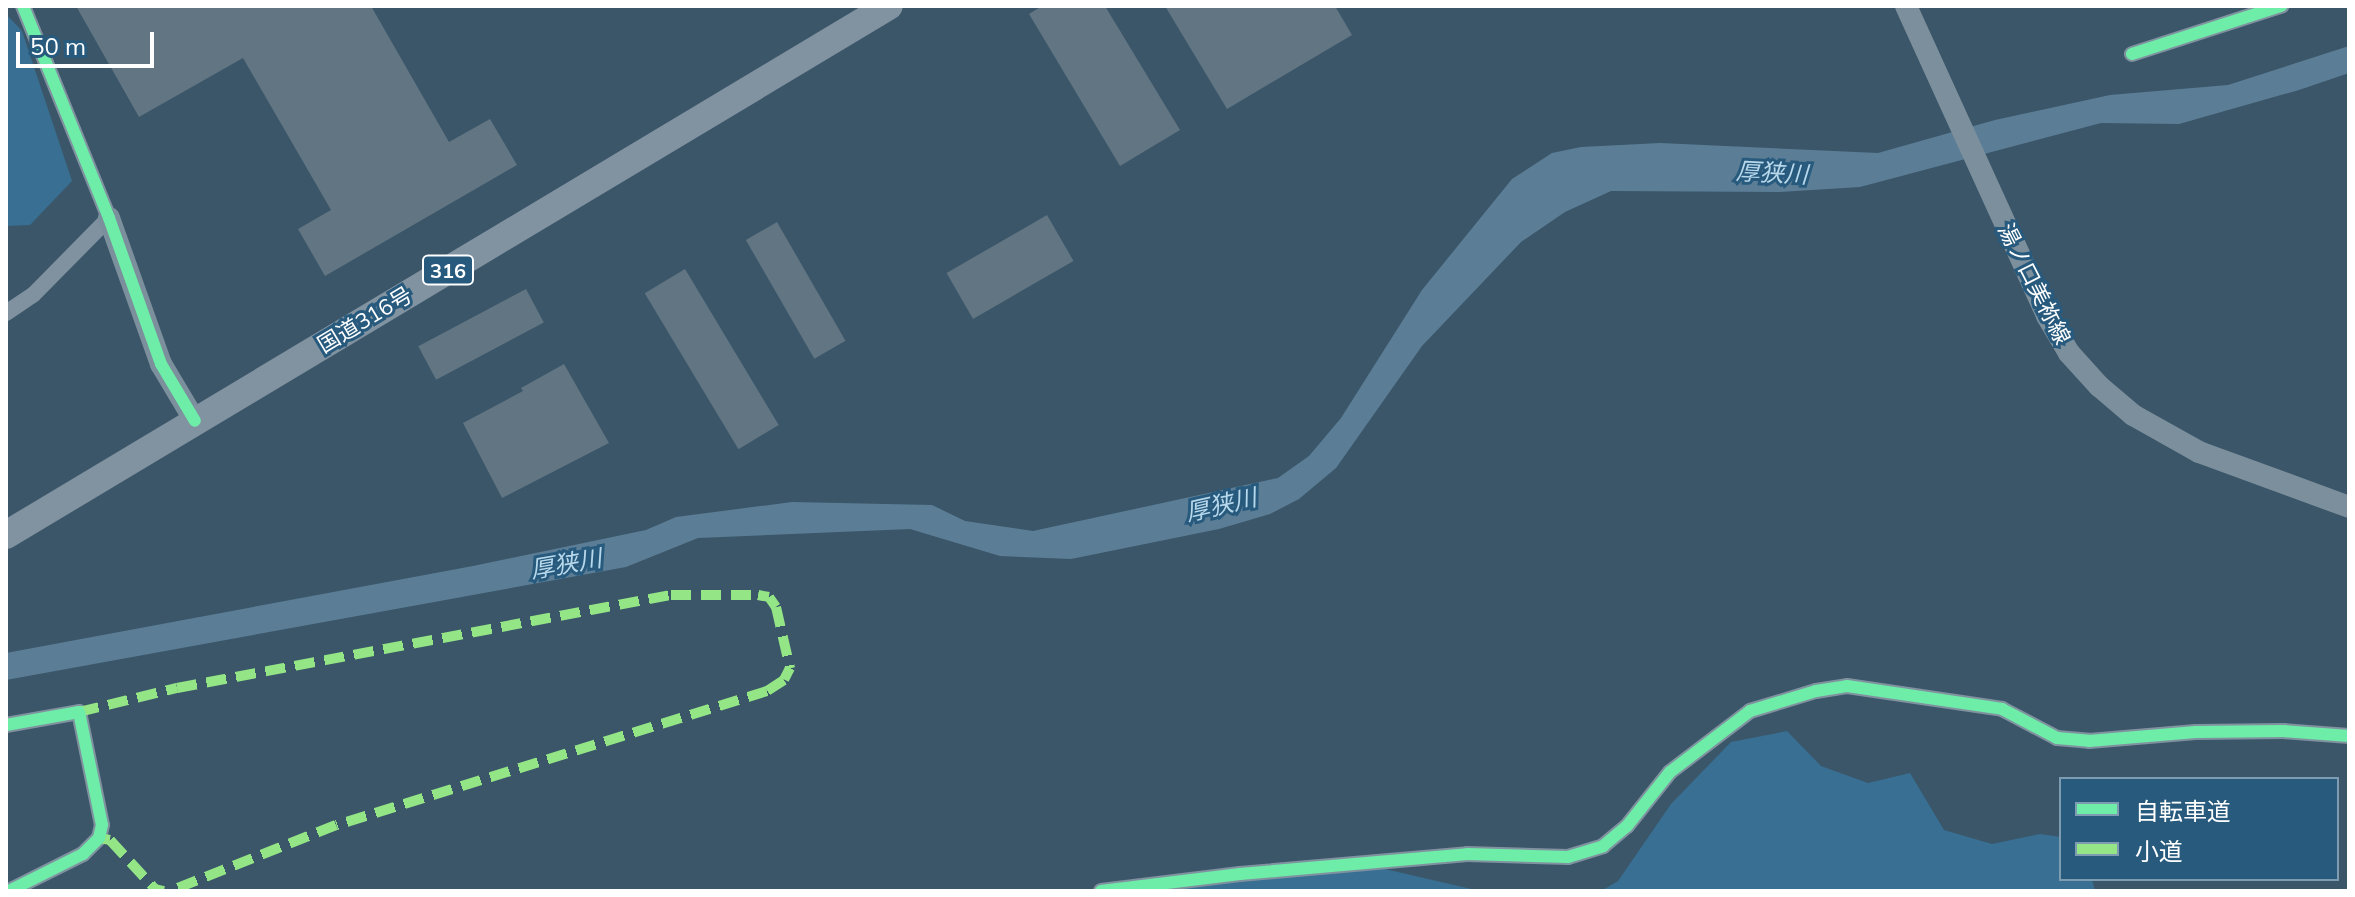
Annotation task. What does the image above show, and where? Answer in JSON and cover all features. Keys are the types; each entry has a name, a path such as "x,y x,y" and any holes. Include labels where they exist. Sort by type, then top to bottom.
{"highway":[{"name":"国道316号","path":"6,535 889,6"}],"main road":[{"name":"湯ノ口美祢線","path":"1906,6 2047,316 2069,353 2099,386 2133,415 2199,452 2349,507"},
{"path":"109,218 161,364 195,421"}],"street":[{"path":"6,313 33,295 109,218 23,6"},
{"path":"2132,54 2281,6"},
{"path":"1101,891 1240,874 1467,854 1568,857 1603,846 1627,826 1670,772 1750,711 1816,691 1847,686 2002,709 2057,738 2089,741 2196,732 2283,731 2349,736"},
{"path":"6,725 79,712 102,825 99,838 83,854 9,891"}],"shaded area":[{"path":"6,14 22,31 72,181 30,225 6,226"},
{"path":"1787,731 1821,766 1868,783 1910,773 1944,830 1992,844 2040,834 2059,837 2059,881 2092,881 2095,891 1601,891 1618,881 1671,804 1731,742"},
{"path":"1359,863 1480,891 1159,891"}],"water":[{"name":"厚狭川","path":"2349,46 2349,73 2299,90 2179,124 2101,123 1860,187 1780,192 1611,191 1565,212 1521,242 1422,346 1336,468 1299,499 1270,514 1219,529 1071,559 1000,556 910,529 698,538 626,567 6,680 6,653 473,566 646,530 676,517 792,502 932,505 965,521 1033,531 1278,478 1309,456 1341,418 1422,290 1512,179 1552,153 1581,147 1660,143 1878,153 1995,120 2110,95 2228,85"}],"building":[{"path":"76,6 371,6 449,142 490,119 517,165 325,276 298,229 331,210 243,58 139,117"},
{"path":"1042,6 1105,6 1180,130 1120,166 1029,14"},
{"path":"1165,6 1335,6 1352,35 1227,109"},
{"path":"1047,215 1074,261 973,319 947,273"},
{"path":"777,222 846,341 814,359 746,240"},
{"path":"685,269 779,425 738,449 645,293"},
{"path":"526,289 544,323 436,380 418,346"},
{"path":"564,364 609,443 502,498 463,423 523,391 521,388"}],"marked path":[{"path":"79,712 177,688 671,595 758,595 769,597 776,607 790,668 784,680 767,691 336,825 170,891"},
{"path":"99,838 110,840 155,889 164,891"}],"cycle path":[{"path":"23,6 109,218 161,364 195,421"},
{"path":"2132,54 2281,6"},
{"path":"1101,891 1240,874 1467,854 1568,857 1603,846 1627,826 1670,772 1750,711 1816,691 1847,686 2002,709 2057,738 2089,741 2196,732 2283,731 2349,736"},
{"path":"6,725 79,712 102,825 99,838 83,854 9,891"}]}
